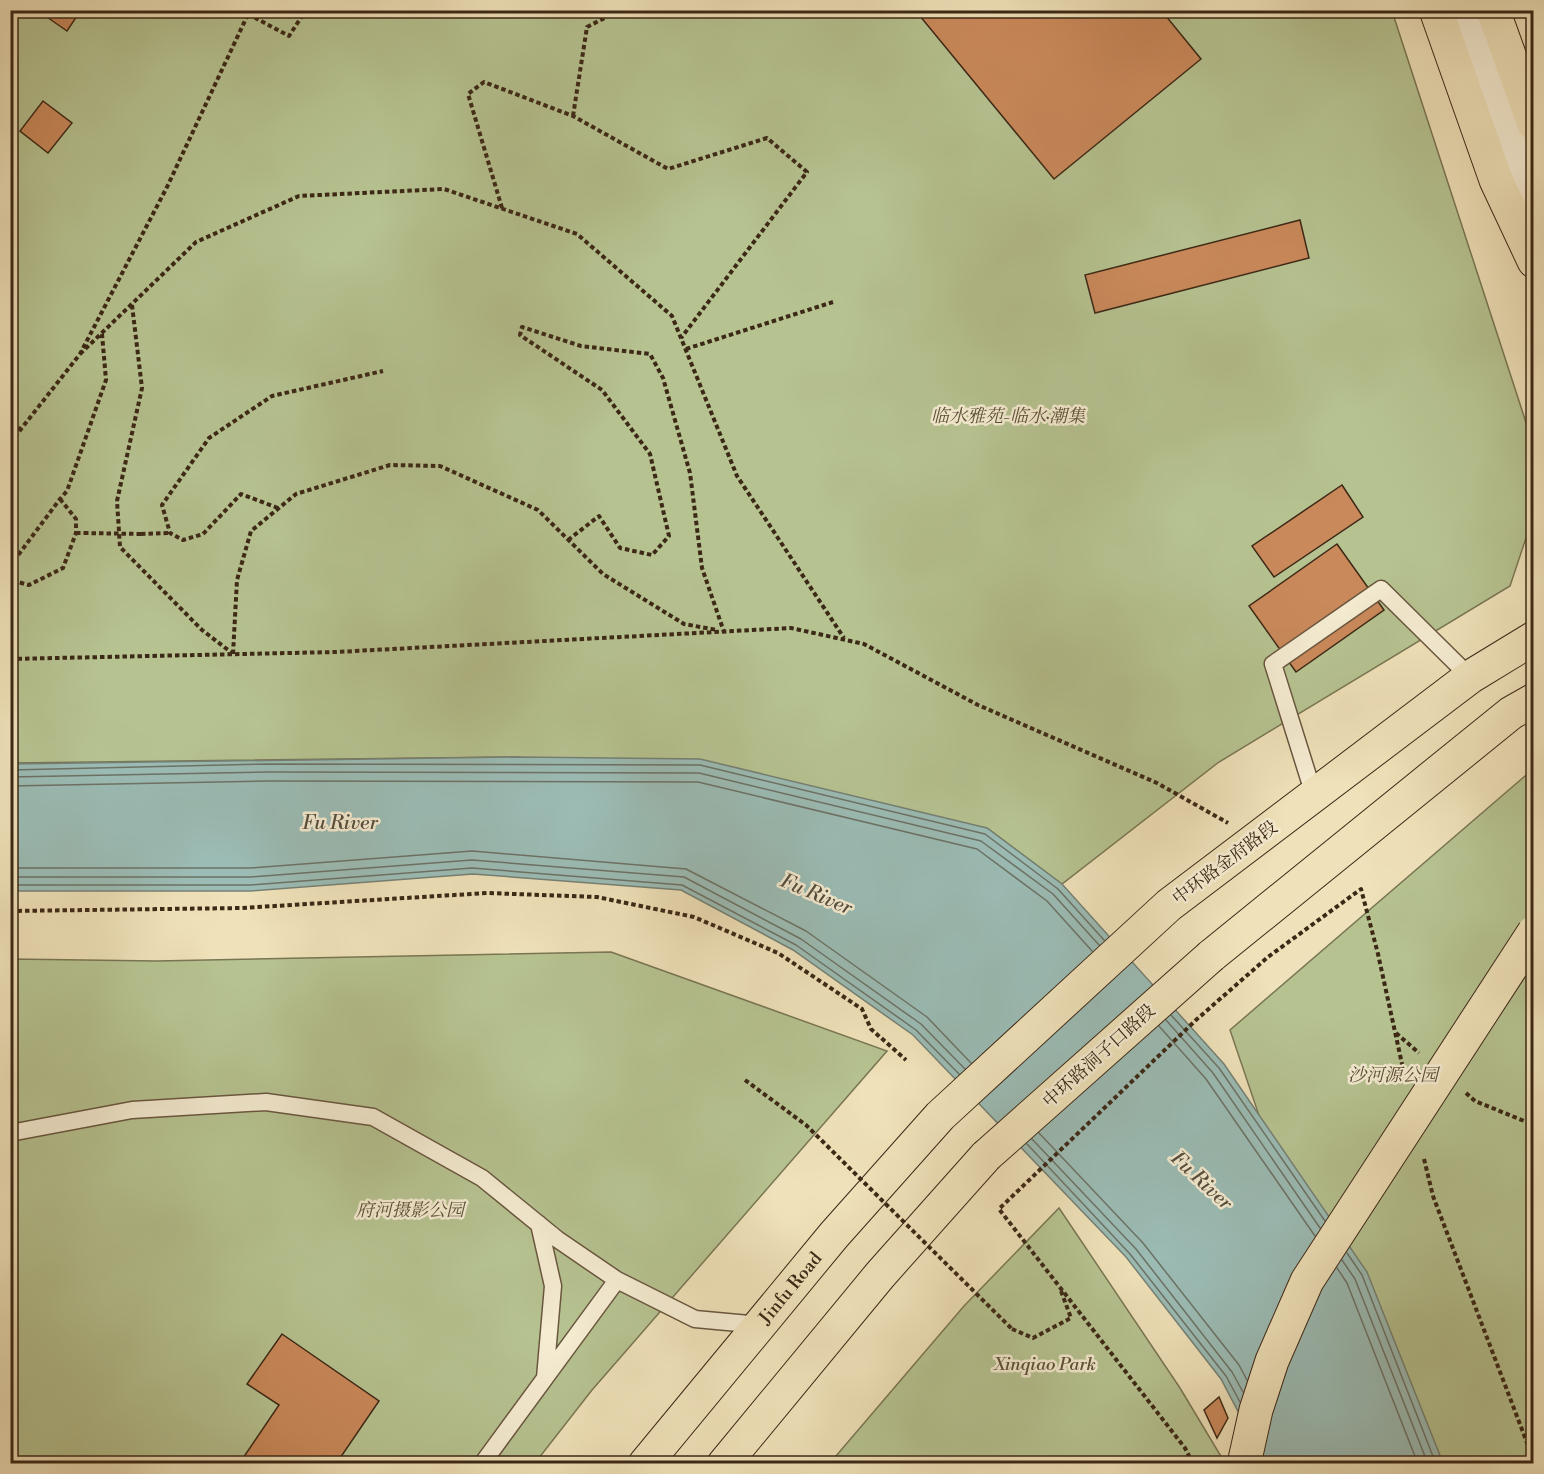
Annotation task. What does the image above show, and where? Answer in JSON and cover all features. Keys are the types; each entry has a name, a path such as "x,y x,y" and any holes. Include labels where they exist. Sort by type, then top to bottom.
{"main road":[{"path":"1436,10 1496,180 1533,261"},
{"path":"1467,10 1533,201"},
{"path":"1493,10 1533,123"},
{"name":"中环路金府路段","path":"940,1116 1169,905 1470,677 1533,638"},
{"name":"中环路洞子口路段","path":"724,1464 880,1275 986,1156 1211,956 1510,713 1533,700"},
{"path":"1244,1464 1256,1410 1272,1361 1306,1281 1533,932"},
{"name":"Jinfu Road","path":"645,1464 834,1235 940,1116"}],"lane":[{"path":"1314,795 1273,664 1382,589 1470,677"},
{"path":"10,1133 132,1110 266,1102 373,1117 482,1178 539,1224 617,1280 695,1319 760,1324"},
{"path":"539,1224 554,1286 545,1378"},
{"path":"482,1464 617,1280"}],"path":[{"path":"80,354 166,187 249,12 289,36 306,10"},
{"path":"573,116 587,27 620,10"},
{"path":"502,209 468,94 484,82 573,116 668,169 767,138 807,172 681,338"},
{"path":"10,444 80,354 196,242 299,196 444,189 577,234 672,316 737,476 845,640"},
{"path":"686,349 833,302"},
{"path":"131,304 142,388 117,501 120,548 202,630 233,654"},
{"path":"568,540 599,516 620,548 652,555 669,536 650,454 602,390 520,335 522,327 581,346 650,354 663,378 690,473 702,568 724,632"},
{"path":"60,499 76,519 76,533 63,568 29,585 14,581 16,558 60,499 67,491 106,380 102,333"},
{"path":"170,533 162,505 209,438 272,396 383,370"},
{"path":"10,432 23,428"},
{"path":"233,654 237,580 251,531 296,494 390,465 440,466 538,510 603,574 684,624 724,632"},
{"path":"76,533 170,533 183,540 203,534 241,494 278,508"},
{"path":"10,659 336,652 790,628 864,644 978,705 1157,783 1256,839"},
{"path":"10,911 242,908 488,893 597,897 694,917 778,953 862,1010 870,1029 906,1060"},
{"path":"1193,1464 1185,1448 999,1209 1196,1020"},
{"path":"745,1080 806,1125 1012,1329 1033,1338 1071,1318 1060,1288"}],"green space":[{"name":"临水雅苑-临水·潮集","path":"10,11 1392,11 1533,444 1533,517 1510,586 1219,762 1062,884 987,828 518,757 11,763"},
{"name":"沙河源公园","path":"1525,776 1533,777 1533,1463 1377,1463 1230,1030"},
{"name":"府河摄影公园","path":"611,952 887,1051 592,1390 535,1463 11,1464 11,959 157,961"},
{"name":"Xinqiao Park","path":"1059,1208 1180,1388 1225,1463 830,1463 964,1306"}],"water":[{"name":"Fu River","path":"518,757 700,759 987,828 1062,884 1224,1064 1367,1272 1443,1463 1265,1463 1221,1379 1126,1257 913,1035 793,950 681,890 473,874 251,891 11,891 10,764"}],"building":[{"path":"37,10 81,10 67,31"},
{"path":"915,10 1161,10 1201,59 1054,179"},
{"path":"43,101 72,123 48,153 20,131"},
{"path":"1300,220 1309,258 1095,313 1085,275"},
{"path":"1342,485 1363,517 1274,577 1252,546"},
{"path":"1337,544 1384,610 1296,672 1249,606"},
{"path":"282,1334 379,1401 336,1464 239,1464 279,1405 247,1384"},
{"path":"1219,1397 1228,1418 1217,1438 1204,1410"}]}
